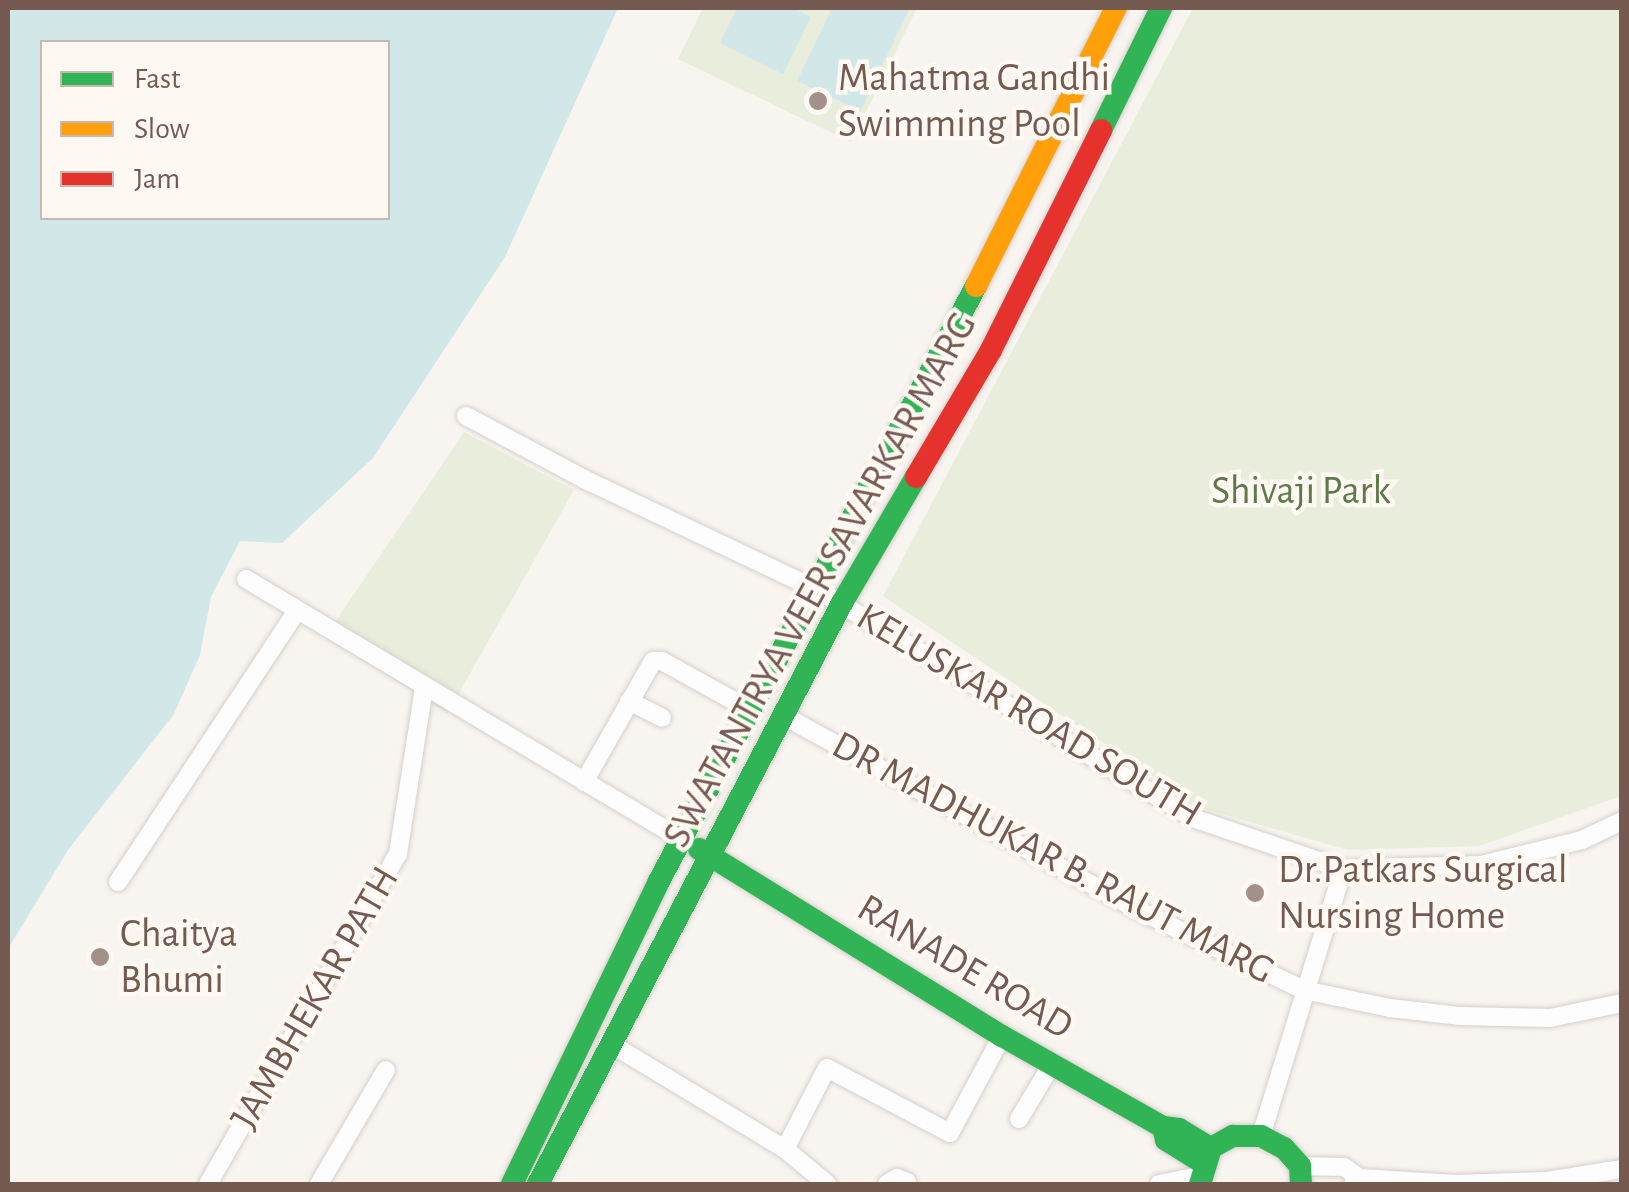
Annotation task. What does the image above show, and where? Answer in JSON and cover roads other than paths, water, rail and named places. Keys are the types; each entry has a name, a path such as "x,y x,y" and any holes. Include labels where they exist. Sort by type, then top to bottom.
{"main road":[{"name":"SWATANTRYA VEER SAVARKAR MARG","path":"512,1184 683,840 818,590 1116,8"},
{"name":"SWATANTRYA VEER SAVARKAR MARG","path":"538,1184 608,1042 712,857 842,603 991,350 1160,8"},
{"name":"RANADE ROAD","path":"683,840 1002,1036 1041,1074 1164,1128 1179,1129 1203,1168"},
{"path":"1203,1168 1234,1136 1261,1136 1284,1148 1300,1175"}],"street":[{"name":"KELUSKAR ROAD SOUTH","path":"466,416 586,480 842,603 1194,818 1343,869 1481,865 1582,840 1622,822"},
{"path":"246,580 683,840"},
{"path":"118,882 297,611"},
{"path":"584,782 648,664 657,660 752,711"},
{"name":"JAMBHEKAR PATH","path":"208,1184 398,854 424,688"},
{"path":"629,701 662,718"},
{"name":"DR MADHUKAR B. RAUT MARG","path":"784,716 1148,915 1304,990 1390,1008 1458,1016 1550,1018 1622,1004"},
{"path":"1261,1136 1343,869"},
{"path":"785,1149 828,1068 950,1133 983,1085 1002,1036"},
{"path":"608,1042 785,1149 827,1184"},
{"path":"319,1184 386,1070"},
{"path":"1019,1120 1041,1074"},
{"path":"1300,1175 1344,1167 1356,1181 1455,1184 1547,1181 1622,1168"},
{"path":"1160,1184 1203,1168"},
{"path":"887,1184 897,1178 907,1182"}],"place":[{"name":"Mahatma Gandhi Swimming Pool","path":"818,101"},
{"name":"Dr.Patkars Surgical Nursing Home","path":"1255,893"},
{"name":"Chaitya Bhumi","path":"100,957"}],"park label":[{"name":"Shivaji Park","path":"1301,491"}]}
